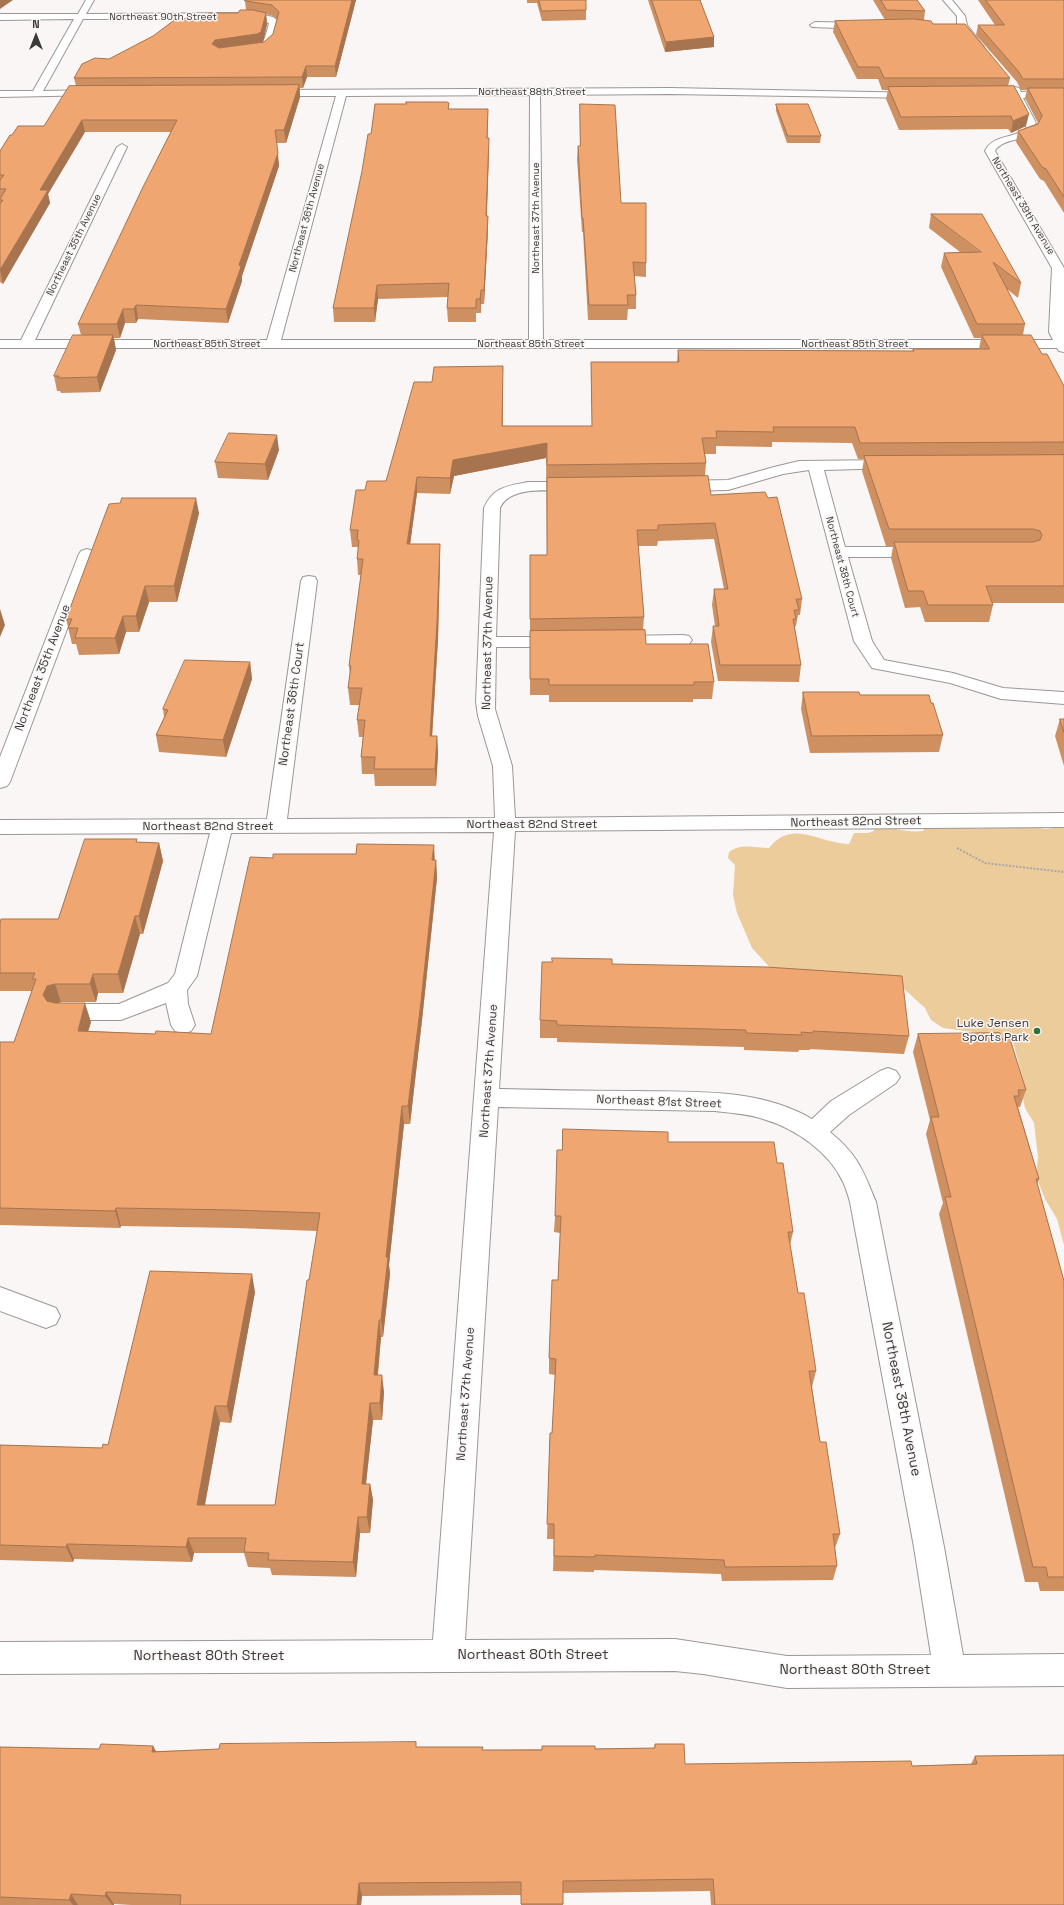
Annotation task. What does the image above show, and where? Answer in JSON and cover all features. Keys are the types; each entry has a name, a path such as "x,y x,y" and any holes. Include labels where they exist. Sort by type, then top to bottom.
{"street":[{"path":"36,93 90,0"},
{"path":"951,0 961,16 962,19 960,22 984,52"},
{"name":"Northeast 90th Street","path":"0,17 254,16 270,19 274,22 268,45 262,50 240,53"},
{"path":"814,25 871,26"},
{"path":"951,30 966,31"},
{"name":"Northeast 39th Avenue","path":"1009,81 1023,109 1032,122 1032,129 1026,134 993,145 990,151 1058,268 1059,275 1056,332 1063,346"},
{"name":"Northeast 88th Street","path":"263,93 670,91 924,95"},
{"name":"Northeast 36th Avenue","path":"273,344 342,92"},
{"name":"Northeast 37th Avenue","path":"535,92 536,344"},
{"path":"0,94 107,93"},
{"path":"978,95 1064,94"},
{"name":"Northeast 35th Avenue","path":"26,344 122,147"},
{"name":"Northeast 85th Street","path":"0,344 1063,346"},
{"path":"662,486 728,486 779,470 814,466 907,465"},
{"name":"Northeast 38th Court","path":"814,466 863,641 878,664 953,678 1001,693 1064,698"},
{"name":"Northeast 37th Avenue","path":"448,1654 505,825 505,790 501,758 490,729 485,710 492,508 494,500 501,494 521,488 592,487"},
{"path":"838,552 934,552"},
{"name":"Northeast 35th Avenue","path":"0,782 87,554"},
{"name":"Northeast 36th Court","path":"276,826 309,581"},
{"path":"596,641 682,640"},
{"path":"487,642 573,641"},
{"name":"Northeast 82nd Street","path":"0,827 222,827 1064,820"},
{"path":"61,1012 121,1012 176,989 186,976 222,827"},
{"path":"176,989 177,1004 183,1025"},
{"path":"818,1136 840,1108 888,1077"},
{"name":"Northeast 81st Street","path":"487,1098 715,1102 743,1105 773,1112 795,1121 818,1136"},
{"name":"Northeast 38th Avenue","path":"818,1136 842,1158 855,1179 863,1202 929,1547 950,1671"},
{"path":"0,1299 46,1316"},
{"name":"Northeast 80th Street","path":"0,1658 448,1654 675,1654 702,1656 759,1669 787,1672 1064,1670"}],"path":[{"path":"934,821 943,835 960,851 985,863 1064,872"}],"shaded area":[{"path":"873,825 904,831 923,831 925,828 967,825 978,829 998,826 1033,827 1045,829 1064,827 1064,1245 1057,1219 1045,1199 1036,1176 1038,1157 1034,1123 1025,1108 1021,1089 1024,1082 1013,1042 973,1032 943,1028 931,1020 925,1008 904,989 892,985 774,972 752,948 737,913 733,895 735,865 728,858 729,852 743,847 769,848 778,839 788,835 797,834 849,844 854,833 868,833 874,831"}],"building":[{"path":"245,0 352,0 335,66 306,66 302,77 74,78 82,64 95,58 109,59 153,36 177,18 206,20 209,13 238,13 240,10 253,10 266,13 261,32 257,34 215,40 212,44 219,48 264,42 273,34 279,12 272,5"},
{"path":"539,0 586,0 586,10 542,11"},
{"path":"652,0 700,0 714,37 666,42"},
{"path":"881,0 917,0 925,11 887,10"},
{"path":"986,0 1064,0 1064,79 1023,79 1019,72 978,25 1004,25"},
{"path":"914,19 931,21 933,24 965,24 1010,78 884,78 879,67 858,67 835,21"},
{"path":"299,85 284,130 275,130 278,153 239,265 241,267 226,309 136,305 134,309 123,309 117,324 78,324 143,187 177,120 82,120 40,190 48,190 0,270 0,204 3,200 0,199 6,189 0,189 0,180 4,175 0,175 0,151 10,135 12,135 18,126 44,126 69,86"},
{"path":"1014,86 1029,114 1013,121 1011,116 901,117 888,87"},
{"path":"1028,88 1064,88 1064,197 1046,169 1042,167 1018,131 1038,124 1042,116"},
{"path":"406,102 447,102 449,103 448,109 488,109 487,138 489,138 486,216 488,216 484,290 481,290 480,299 476,299 476,308 447,308 449,283 377,285 374,308 333,308 362,171 368,134 371,134 375,104 406,104"},
{"path":"580,104 615,105 621,203 646,203 646,263 633,262 636,295 627,295 628,305 589,305 578,146 580,146"},
{"path":"776,104 808,104 821,136 788,136"},
{"path":"931,214 982,214 1021,283 993,262 1025,324 977,324 944,253 981,252"},
{"path":"73,335 113,335 97,377 58,378 59,376 54,376"},
{"path":"982,335 1031,335 1042,354 1047,354 1064,386 1064,442 860,443 855,427 773,427 774,432 716,431 717,438 702,438 706,463 547,465 547,443 453,460 450,478 417,477 407,544 440,544 430,736 437,736 435,769 374,769 375,757 361,757 365,720 357,720 362,688 348,688 351,666 349,666 363,559 357,559 359,540 357,540 358,530 350,530 356,490 365,490 367,481 386,481 414,382 432,382 434,367 503,366 502,426 592,426 591,362 679,362 678,350 914,351 913,349 989,349"},
{"path":"229,433 277,435 265,464 215,462"},
{"path":"1064,455 1064,586 986,586 993,605 928,605 923,591 908,591 894,542 1033,542 1040,540 1042,535 1040,531 1033,529 889,529 864,456"},
{"path":"708,476 711,495 765,492 768,498 777,497 802,599 796,599 799,610 794,610 796,619 793,619 801,665 720,665 713,626 719,626 714,589 728,589 715,523 658,525 658,530 637,530 644,617 530,619 530,555 547,555 547,478"},
{"path":"122,498 196,498 174,586 145,586 136,616 123,616 115,638 75,638 78,628 68,628 72,619 66,619 109,504 120,503"},
{"path":"645,630 646,644 708,644 714,682 694,682 694,685 549,685 549,679 530,679 530,631"},
{"path":"185,660 250,662 223,740 156,735 168,710 163,709"},
{"path":"803,692 859,692 860,695 929,695 943,735 812,736"},
{"path":"1060,719 1064,719 1064,732"},
{"path":"85,839 137,839 136,842 159,843 139,916 135,916 118,974 93,974 90,984 55,984 47,986 43,995 47,1001 55,1003 85,1003 78,1031 155,1034 156,1031 211,1034 250,857 273,858 273,854 356,854 357,844 434,845 432,860 436,860 421,1002 408,1106 402,1106 386,1257 388,1257 381,1320 379,1320 374,1375 382,1375 380,1403 370,1403 362,1484 370,1484 367,1517 358,1517 353,1562 268,1560 269,1553 244,1552 246,1538 188,1538 186,1547 67,1544 66,1547 0,1545 0,1445 102,1448 103,1444 108,1445 150,1271 252,1274 227,1406 215,1406 197,1505 275,1505 307,1280 309,1280 320,1213 116,1208 115,1211 0,1208 0,1042 14,1042 36,979 32,979 35,973 0,973 0,923 1,919 58,919"},
{"path":"552,958 612,959 612,964 766,967 902,976 909,1036 813,1031 813,1033 801,1032 802,1035 746,1033 746,1030 557,1025 557,1021 540,1020 542,962 552,962"},
{"path":"1000,1033 1002,1039 1010,1039 1026,1090 1018,1090 1019,1096 1014,1096 1039,1179 1036,1179 1064,1281 1064,1577 1048,1577 1046,1567 1033,1567 945,1197 951,1197 931,1117 939,1117 918,1034"},
{"path":"563,1129 668,1132 668,1142 774,1142 777,1163 783,1163 793,1232 788,1232 798,1293 804,1293 816,1371 809,1371 820,1442 826,1442 840,1534 833,1534 837,1566 725,1567 724,1560 595,1555 595,1557 554,1556 554,1524 547,1524 550,1433 552,1433 556,1359 549,1358 552,1280 558,1280 561,1216 555,1216 557,1150 562,1150"},
{"path":"416,1742 416,1747 483,1747 482,1750 542,1750 542,1746 595,1746 595,1749 655,1748 655,1744 684,1744 685,1764 911,1761 912,1766 977,1764 975,1756 1064,1755 1064,1905 715,1905 713,1879 563,1881 563,1904 521,1904 521,1882 359,1883 357,1905 180,1905 181,1895 106,1892 105,1896 71,1894 69,1900 0,1897 0,1747 99,1749 101,1744 153,1746 152,1752 219,1749 220,1744"}],"place":[{"name":"Luke Jensen Sports Park","path":"1037,1031"}]}
